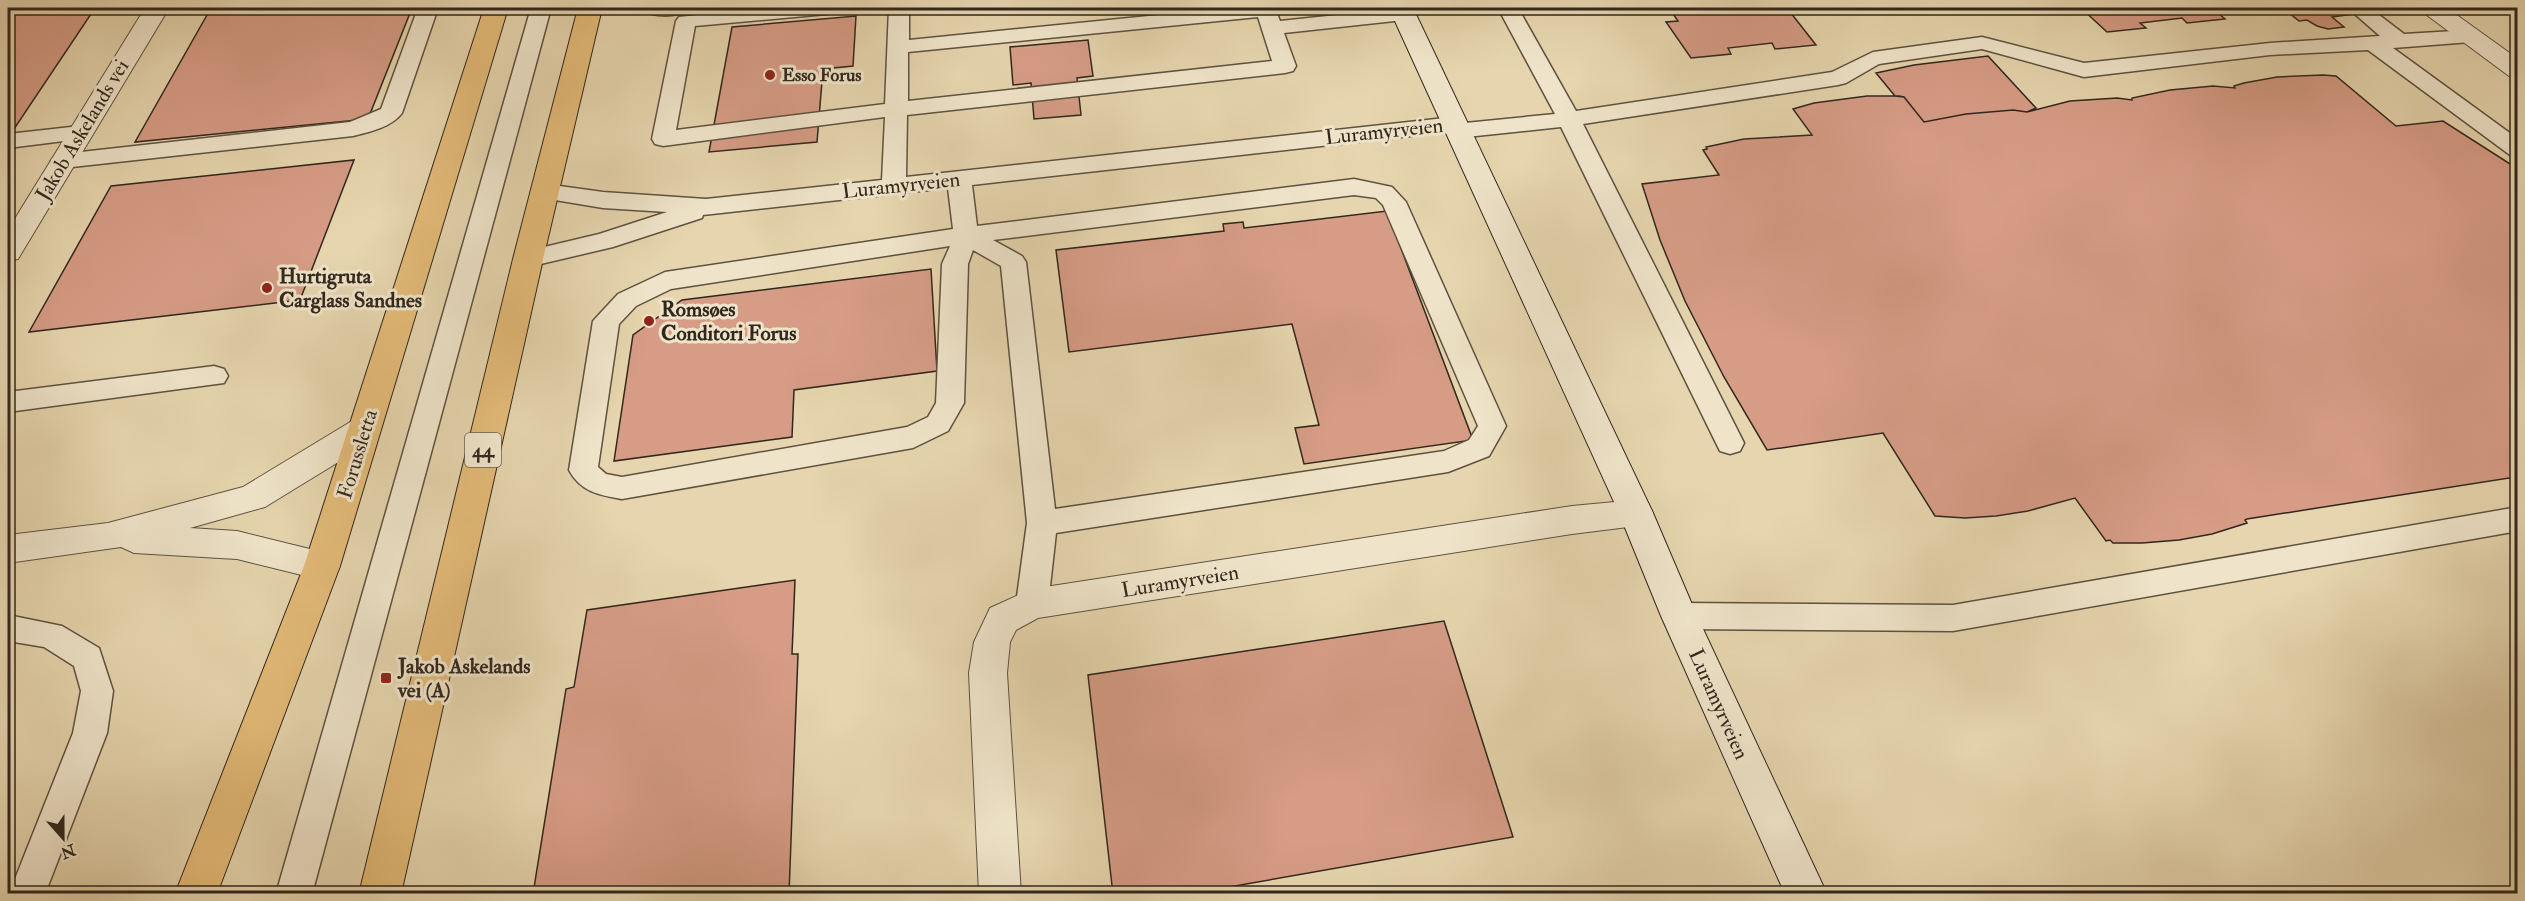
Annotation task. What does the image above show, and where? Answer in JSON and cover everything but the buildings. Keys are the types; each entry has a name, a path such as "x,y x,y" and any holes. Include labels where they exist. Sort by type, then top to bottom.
{"main road":[{"name":"Forussletta","path":"196,894 322,566 496,8"},
{"name":"44","path":"380,894 528,259 590,8"}],"street":[{"name":"Jakob Askelands vei","path":"8,252 157,8"},
{"path":"2432,8 2517,71"},
{"name":"Luramyrveien","path":"1402,11 1636,513 1679,616 1806,894"},
{"path":"8,549 108,537 253,498 364,430"},
{"name":"Luramyrveien","path":"1000,894 988,673 992,642 1003,619 1032,604 1572,520 1636,513"},
{"path":"108,537 237,545 322,566"}],"lane":[{"path":"63,161 353,129 375,123 391,113 428,8"},
{"path":"294,894 541,8"},
{"path":"660,8 659,10 682,8"},
{"path":"827,8 686,21 663,139 897,109 1285,66 1266,10 898,47"},
{"path":"894,185 899,8"},
{"path":"1508,8 1569,118 1730,443"},
{"path":"2358,8 2400,42"},
{"path":"1272,28 1402,11"},
{"path":"1455,127 1569,118 1838,78 1873,58 1982,43 2084,70 2270,49 2470,36"},
{"path":"2373,43 2517,150"},
{"name":"Luramyrveien","path":"544,192 603,200 706,207 894,185 1455,127"},
{"path":"8,141 80,133"},
{"path":"959,179 966,235 955,264 950,403 938,424 913,437 622,489 598,484 583,470 606,321 627,300 665,281 966,235 1354,187 1384,192 1394,202 1492,426 1479,448 1448,461 1042,523"},
{"name":"Luramyrveien","path":"528,259 604,241 706,207"},
{"path":"966,235 1013,262 1042,523 1032,604"},
{"path":"8,402 214,376"},
{"path":"1679,616 1953,618 2517,519"},
{"path":"8,628 51,635 88,658 98,691 90,733 27,894"}],"place":[{"name":"Esso Forus","path":"770,75"},
{"name":"Hurtigruta Carglass Sandnes","path":"267,288"},
{"name":"Romsøes Conditori Forus","path":"649,321"},
{"name":"Jakob Askelands vei (A)","path":"386,678"}]}
